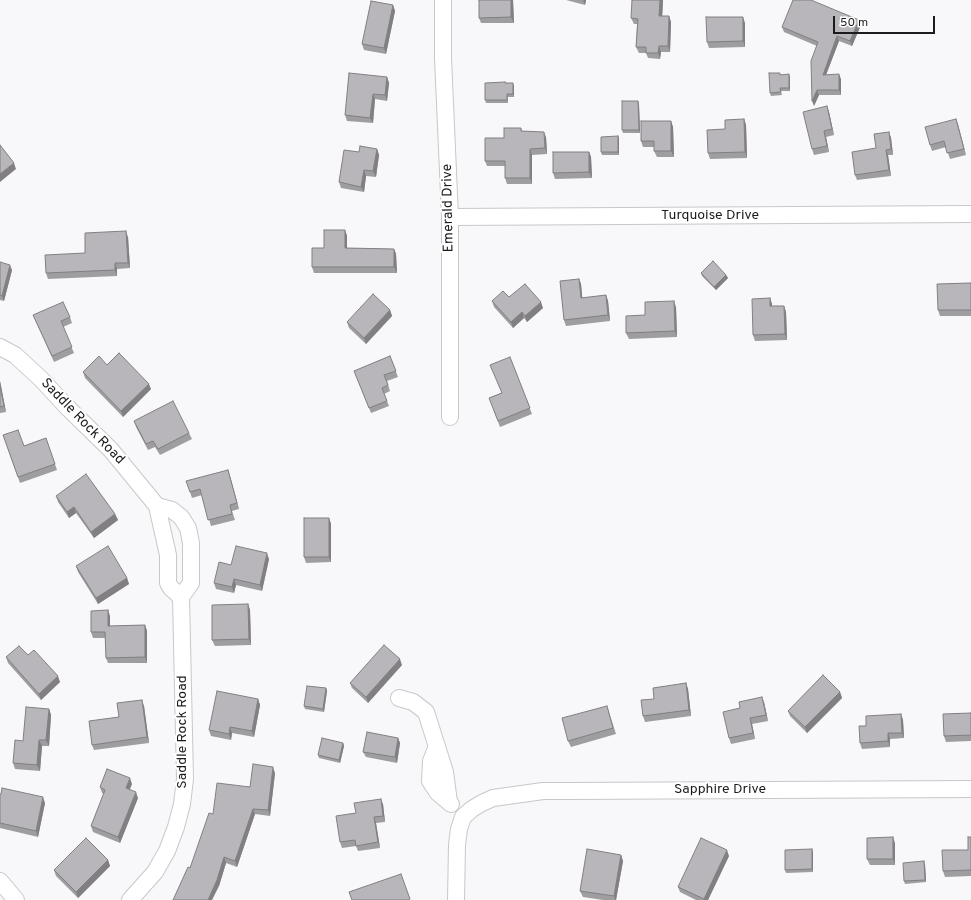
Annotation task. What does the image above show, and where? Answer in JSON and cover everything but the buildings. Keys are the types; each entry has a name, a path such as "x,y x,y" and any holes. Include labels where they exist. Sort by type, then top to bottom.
{"street":[{"name":"Emerald Drive","path":"443,0 443,58 450,217 450,417"},
{"name":"Turquoise Drive","path":"450,217 971,214"},
{"name":"Saddle Rock Road","path":"0,347 15,355 41,379 111,450 157,506 168,555 168,582 171,588 181,597"},
{"name":"Saddle Rock Road","path":"130,900 155,872 167,851 176,827 182,804 185,779 181,597 190,583 191,543 188,528 181,516 172,510 157,506"},
{"path":"399,698 413,702 426,712 437,746 431,761 430,781 438,793 449,802 468,813 459,829 457,845 456,900"},
{"name":"Sapphire Drive","path":"468,813 482,803 493,798 543,791 971,789"},
{"path":"0,881 16,900"}]}
